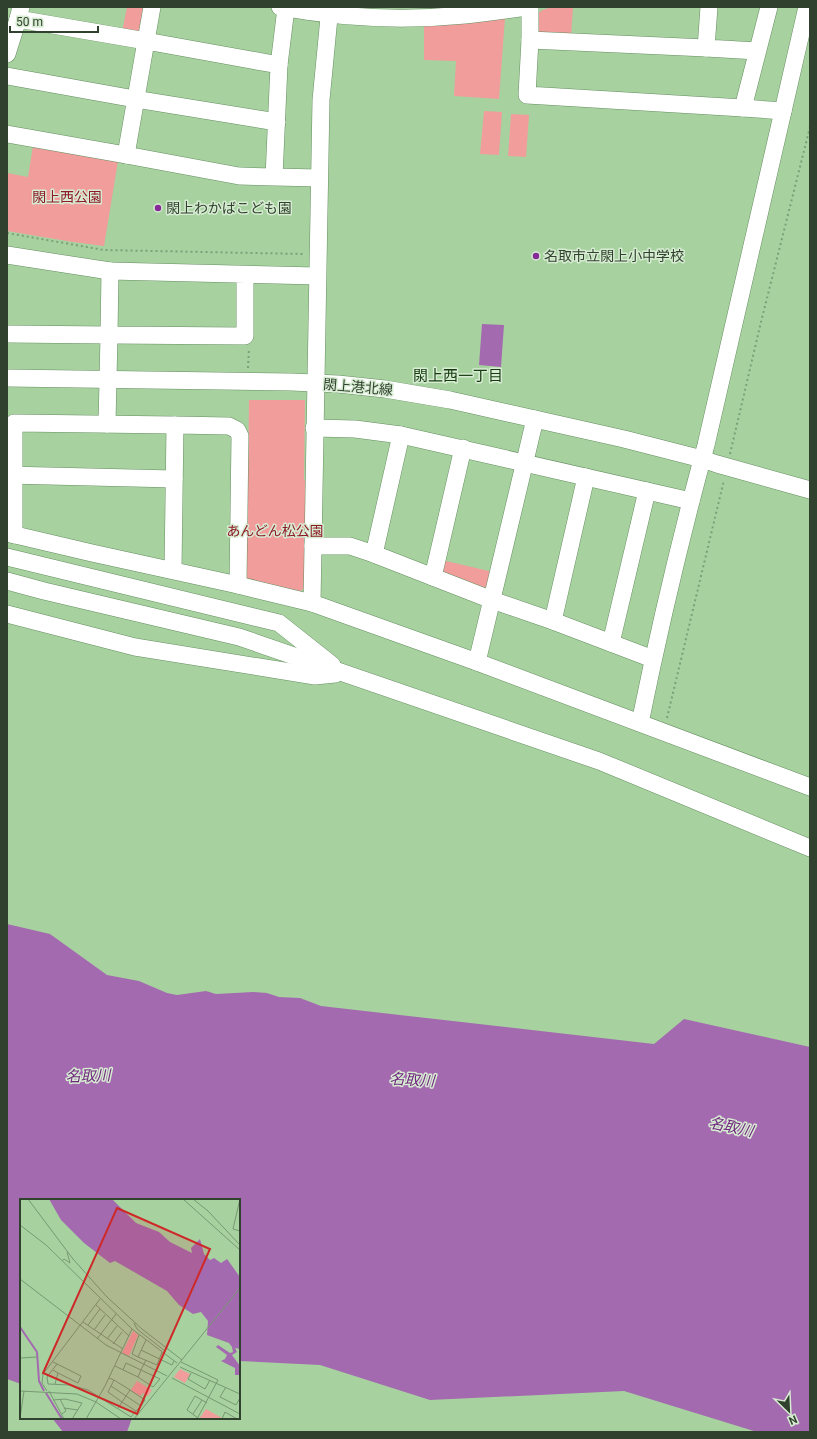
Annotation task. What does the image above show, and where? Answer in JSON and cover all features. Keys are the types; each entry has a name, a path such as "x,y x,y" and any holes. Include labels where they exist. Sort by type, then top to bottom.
{"street":[{"path":"126,155 152,7"},
{"path":"274,177 283,8 330,10 394,17 430,17 465,15 526,7"},
{"path":"530,7 527,95 783,111"},
{"path":"706,48 709,7"},
{"path":"743,108 769,7"},
{"path":"640,723 653,659 702,459 807,7"},
{"path":"312,603 321,100 330,10"},
{"path":"7,54 19,13 146,41 279,65"},
{"path":"530,40 757,51"},
{"path":"7,76 277,122"},
{"path":"7,134 239,176 319,178"},
{"path":"7,255 110,271 317,276"},
{"path":"107,424 110,271"},
{"path":"7,334 245,336 245,275"},
{"name":"閖上港北線","path":"7,378 315,383 400,391 450,400 617,437 702,459 810,490"},
{"path":"477,662 535,419"},
{"path":"238,585 240,436 237,430 229,426 14,423 10,534 173,570 312,603 477,662 810,787"},
{"path":"173,570 175,425"},
{"path":"314,428 354,429 401,435 691,501"},
{"path":"374,554 401,435"},
{"path":"433,577 463,448"},
{"path":"11,475 174,479"},
{"path":"553,621 586,477"},
{"path":"611,643 647,491"},
{"path":"313,546 350,546 653,659"},
{"path":"7,557 279,623 343,674"},
{"path":"7,581 239,637 599,761 810,848"},
{"path":"7,614 135,647 315,676 343,674"}],"path":[{"path":"663,732 761,322 810,127"},
{"path":"7,233 104,250 306,254"},
{"path":"245,336 249,341 248,371"}],"green space":[{"path":"127,7 146,7 142,30 135,34 122,32"},
{"path":"554,7 573,7 571,36 540,34 534,26 536,17 542,10"},
{"path":"505,18 499,99 454,96 456,61 424,60 424,25"},
{"path":"484,111 502,112 499,155 480,154"},
{"path":"511,114 529,115 526,157 508,156"},
{"name":"閖上西公園","path":"33,146 118,161 104,246 7,231 7,173 28,177"},
{"name":"あんどん松公園","path":"249,400 305,400 304,480 308,481 306,587 299,592 249,580 243,573 248,481"},
{"path":"442,560 493,572 489,585 482,589 444,575 440,567"}],"water":[{"path":"482,324 504,325 501,367 479,365"},
{"name":"名取川","path":"7,924 50,934 107,975 139,981 167,993 177,995 206,991 216,994 253,992 267,993 279,997 300,998 321,1006 654,1044 684,1019 810,1047 810,1432 757,1432 624,1391 430,1400 320,1365 240,1361 240,1199 20,1199 20,1384 7,1379"},
{"path":"53,1419 132,1419 127,1432 63,1432"}],"place":[{"name":"閖上わかばこども園","path":"158,208"},
{"name":"名取市立閖上小中学校","path":"536,256"}],"district":[{"name":"閖上西一丁目","path":"458,376"}]}
